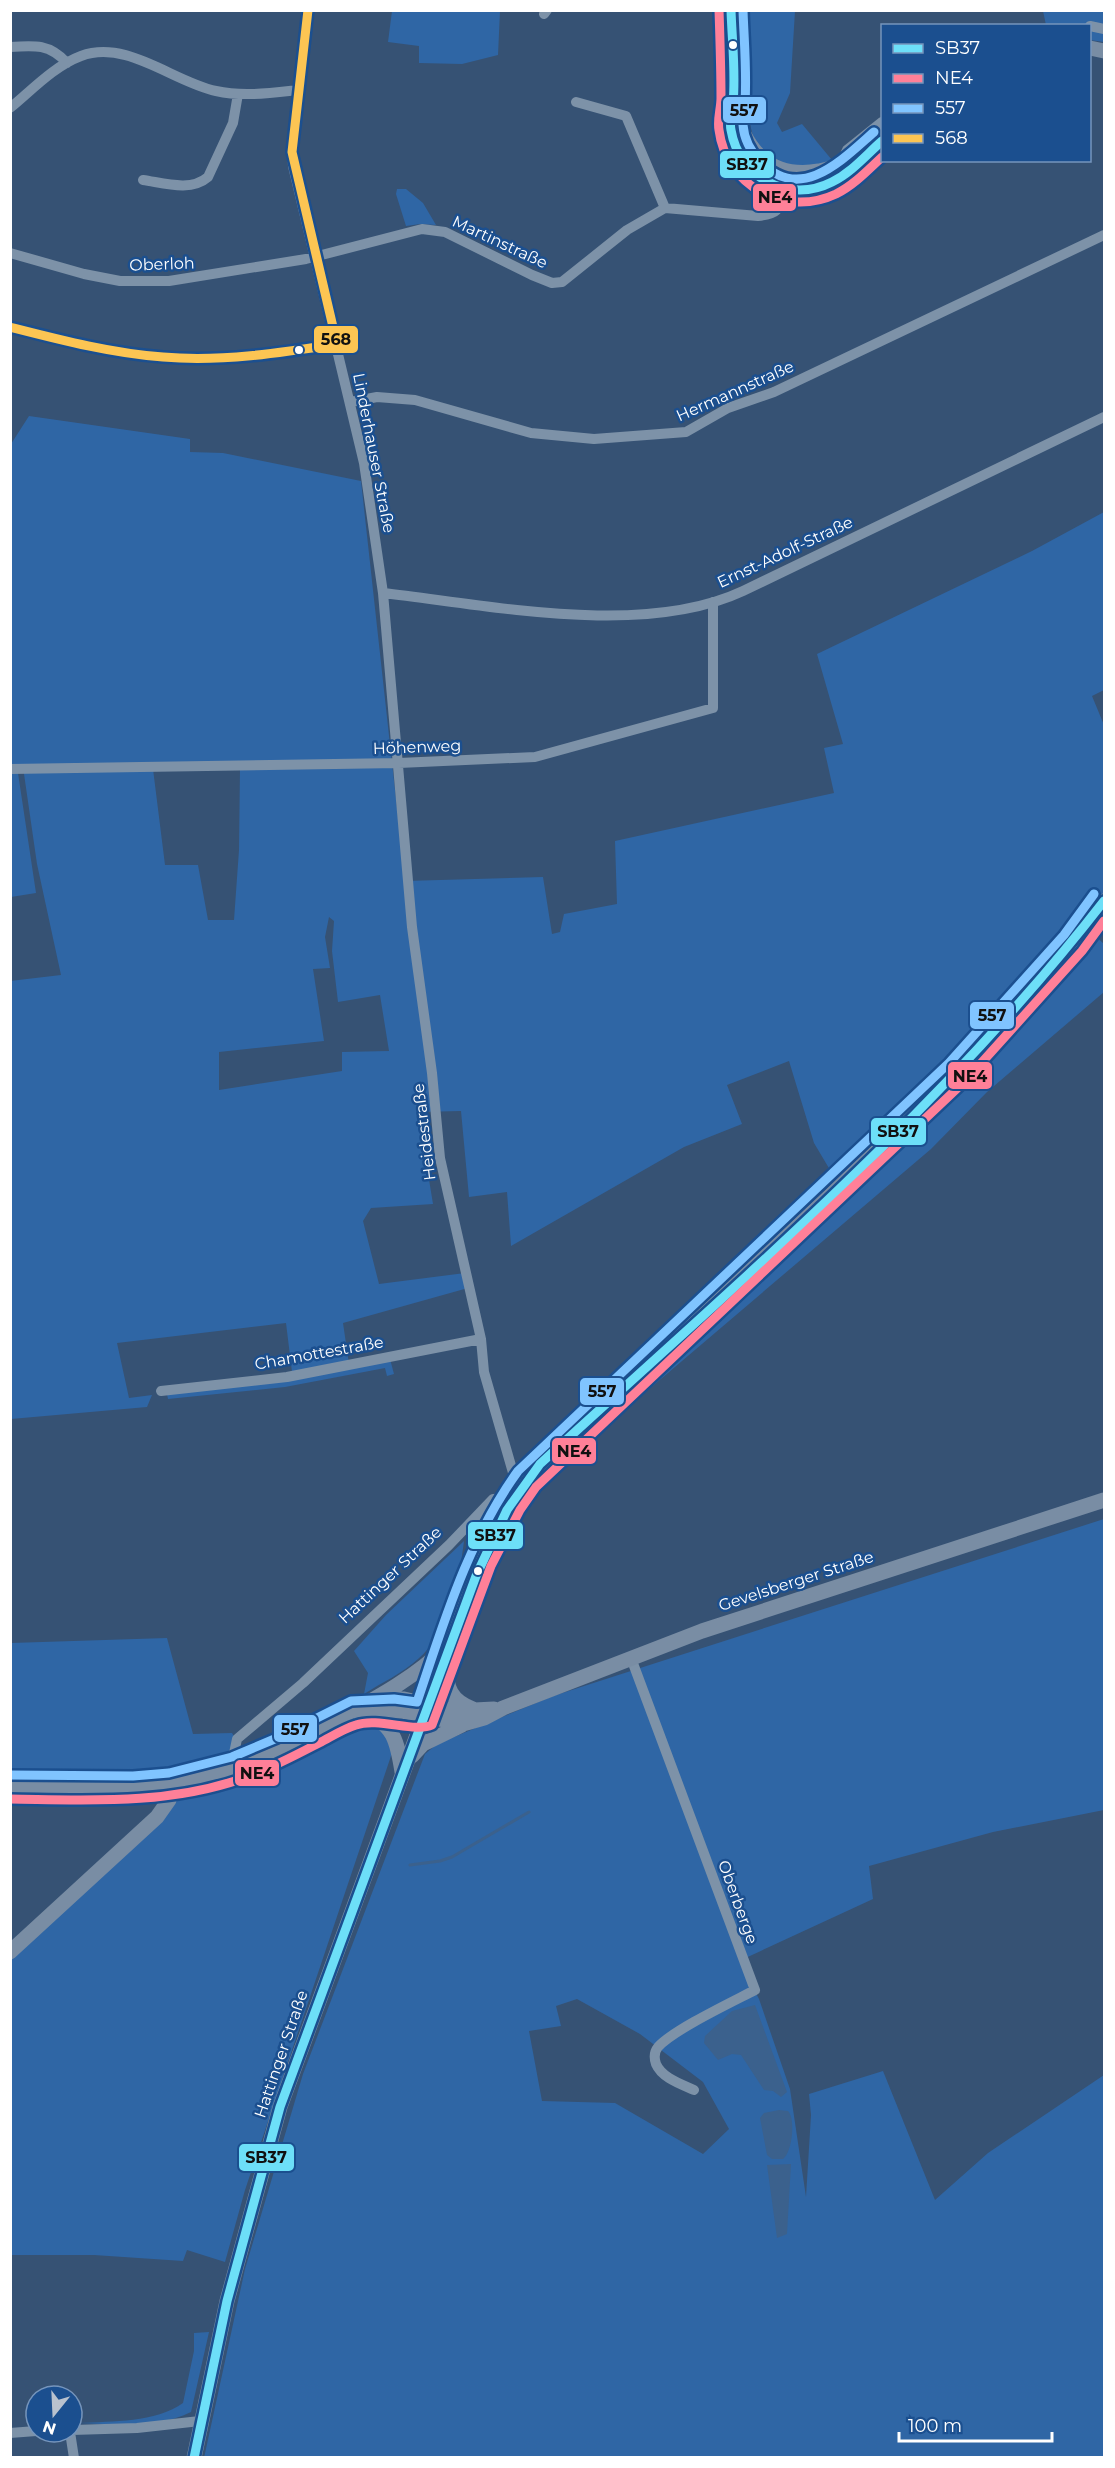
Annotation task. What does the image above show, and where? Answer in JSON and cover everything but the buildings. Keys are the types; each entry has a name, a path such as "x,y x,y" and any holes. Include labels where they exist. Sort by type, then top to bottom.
{"main road":[{"path":"731,10 733,103 730,112 731,129 742,158 759,177 782,189 819,187 852,170 881,142"},
{"path":"733,103 754,152 764,162 789,172 820,171 863,157"},
{"name":"Hattinger Straße","path":"194,2457 227,2301 280,2107 477,1571 515,1494 540,1464 775,1247 958,1071 1073,943 1104,901"},
{"name":"Gevelsberger Straße","path":"379,1697 427,1709 463,1724 484,1719 503,1708 723,1624 1104,1500"},
{"name":"Gevelsberger Straße","path":"10,1787 133,1788 171,1785 236,1768 282,1749 379,1697 429,1664 452,1641"},
{"path":"446,1660 447,1688 453,1698 476,1711"},
{"name":"Gevelsberger Straße","path":"348,1715 385,1710 476,1711 503,1708"},
{"path":"348,1715 371,1716 389,1727 405,1767"},
{"path":"405,1767 423,1744 463,1724"},
{"path":"10,1952 157,1817 169,1800 171,1785"}],"street":[{"name":"Linderhauser Straße","path":"308,10 292,152 364,464 383,592 399,764"},
{"path":"10,47 46,46 56,51 68,63"},
{"path":"10,108 68,63 92,53 119,55 215,91 238,94 298,90"},
{"path":"143,180 180,185 201,183 208,177 234,123 238,94"},
{"path":"576,102 626,116 665,207 758,216 773,214 780,208 782,189 789,172"},
{"path":"840,165 847,150 881,123"},
{"name":"Martinstraße","path":"316,255 422,229 434,230 445,232 532,275 552,283 562,282 627,230 665,207"},
{"name":"Hermannstraße","path":"351,402 377,397 415,400 514,429 549,436 594,439 686,432 728,408 774,392 1104,235"},
{"name":"Oberloh","path":"10,254 93,276 120,280 169,281 214,276 316,255"},
{"path":"10,327 92,347 165,357 238,357 337,344"},
{"name":"Ernst-Adolf-Straße","path":"383,592 582,615 644,614 713,602 743,591 1104,417"},
{"name":"Höhenweg","path":"10,769 399,764 535,757 713,708 713,602"},
{"name":"Heidestraße","path":"399,764 412,927 432,1073 440,1158 481,1338 484,1372 515,1494"},
{"name":"Chamottestraße","path":"161,1391 287,1377 481,1338"},
{"name":"Hattinger Straße","path":"236,1768 232,1758 237,1739 337,1650 466,1529 493,1499 515,1494"},
{"name":"Oberberge","path":"631,1658 754,1990 659,2045 655,2062 660,2071 694,2090"},
{"path":"84,2430 137,2428 200,2421"}],"shaded area":[{"path":"392,11 500,11 498,55 462,64 419,63 419,46 388,42"},
{"path":"746,11 795,11 790,93 777,123 782,132 802,124 832,160 810,167 786,165 764,152 755,140 751,130 747,97"},
{"path":"1043,11 1104,11 1104,42 1091,40 1091,24 1046,24"},
{"path":"397,189 406,189 423,203 436,225 406,226 396,194"},
{"path":"29,416 190,439 190,452 223,453 361,481 405,881 543,877 552,934 560,932 564,914 617,904 615,841 834,793 824,748 843,744 817,654 1032,551 1104,512 1104,690 1092,696 1104,725 1104,893 967,1052 836,1180 814,1143 789,1061 727,1085 742,1124 684,1147 511,1246 507,1192 469,1197 461,1111 418,1112 433,1204 371,1208 363,1221 379,1284 465,1273 468,1288 343,1323 349,1364 292,1372 286,1323 117,1343 129,1398 152,1395 147,1407 11,1419 10,981 61,975 37,864 23,767 11,767 11,444","holes":["153,769 240,769 239,850 234,920 208,920 198,865 165,865","329,917 334,921 332,951 338,1002 380,995 389,1051 342,1052 342,1071 219,1090 219,1052 324,1041 313,969 330,968 325,937"]},
{"path":"10,773 18,773 36,893 11,897"},
{"path":"1092,933 1104,944 1104,992 987,1092 931,1149 615,1418 608,1411 961,1081"},
{"path":"390,1359 394,1374 387,1376 385,1368 285,1387 168,1399 167,1394"},
{"path":"1104,1519 1104,1810 993,1832 869,1866 873,1899 739,1961 759,1999 790,2089 806,2197 811,2115 809,2094 883,2071 935,2200 988,2153 1104,2075 1104,2457 204,2458 245,2269 303,2074 425,1754 437,1744 553,1696","holes":["577,1999 640,2034 703,2082 729,2129 703,2154 615,2103 542,2101 529,2031 561,2026 556,2006"]},
{"path":"464,1541 456,1589 438,1635 429,1648 412,1664 364,1694 368,1673 354,1651 386,1615"},
{"path":"167,1638 193,1734 232,1733 235,1738 228,1763 162,1777 11,1781 11,1643"},
{"path":"353,1719 367,1719 383,1727 392,1753 245,2190 225,2262 187,2250 183,2261 94,2255 11,2255 11,1958 172,1806 181,1790"},
{"path":"755,2005 787,2092 781,2097 773,2091 764,2090 741,2055 732,2054 718,2060 704,2043 705,2036 732,2011"},
{"path":"788,2111 790,2115 792,2136 786,2156 783,2159 772,2159 767,2155 760,2118 764,2113"},
{"path":"791,2164 787,2234 777,2238 767,2165"},
{"path":"209,2332 191,2412 150,2423 84,2423 147,2418 172,2410 183,2403 194,2351 194,2333"}],"waterway":[{"path":"410,1865 452,1857 529,1812"}],"transit line":[{"name":"568","path":"10,327 105,349 185,358 250,356 337,344 292,152 308,10"},
{"name":"NE4","path":"719,10 721,98 719,130 724,150 733,167 746,181 761,192 778,199 797,202 817,200 836,194 849,186 881,158"},
{"name":"SB37","path":"731,10 734,80 731,130 736,147 744,161 755,173 783,188 799,190 816,188 846,173 881,142"},
{"name":"557","path":"743,10 746,80 743,125 749,145 761,162 776,174 791,179 806,178 821,173 835,164 874,132"},
{"name":"557","path":"10,1775 133,1776 169,1773 232,1757 277,1738 351,1701 394,1699 417,1702 471,1553 500,1497 518,1471 949,1063 1064,935 1094,894"},
{"name":"SB37","path":"194,2458 227,2301 280,2107 476,1576 507,1510 540,1464 761,1263 905,1124 975,1052 1041,978 1104,901"},
{"name":"NE4","path":"10,1799 127,1799 184,1793 251,1775 356,1725 365,1723 416,1727 432,1725 491,1566 520,1510 536,1487 966,1080 1082,951 1104,921"}]}
